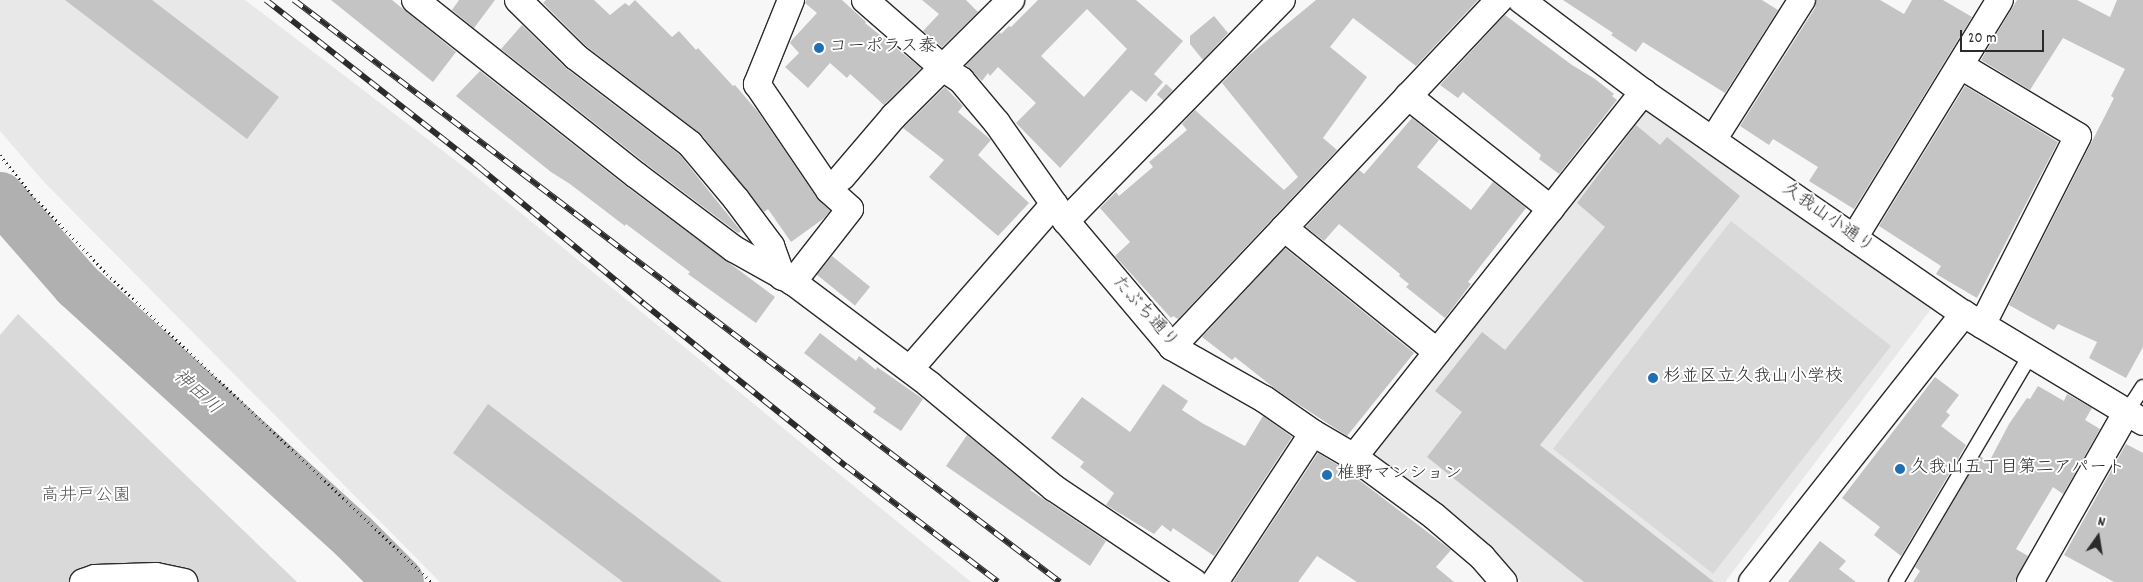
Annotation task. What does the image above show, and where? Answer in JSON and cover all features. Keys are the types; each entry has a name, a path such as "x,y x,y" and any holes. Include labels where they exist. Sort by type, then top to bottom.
{"street":[{"path":"415,0 636,176 734,249 787,280 910,369 1054,488 1194,582"},
{"path":"518,0 576,57 690,144 736,198 771,246 787,280"},
{"path":"787,280 850,209 829,190 757,84 792,0"},
{"name":"たぶち通り","path":"865,0 944,68 961,80 997,123 1060,212 1172,347 1264,399 1313,433 1354,457 1434,516 1482,557 1504,582"},
{"path":"842,177 894,116 1011,0"},
{"path":"910,369 1060,212 1282,0"},
{"path":"1172,347 1498,0"},
{"name":"久我山小通り","path":"1522,0 1549,8 1644,92 1973,319 2030,356 2135,417"},
{"path":"1713,140 1802,0"},
{"path":"1854,238 2000,0"},
{"path":"1752,582 1973,319 2078,136 1961,66"},
{"path":"1354,457 1644,92"},
{"path":"1408,96 1551,209"},
{"path":"1284,228 1437,352"},
{"path":"2030,582 2135,417"},
{"path":"1215,582 1313,433"},
{"path":"83,582 94,578 156,576 184,582"}],"lane":[{"path":"1896,582 2030,356"},
{"path":"2135,417 2143,387"}],"path":[{"path":"0,155 35,198 107,274 432,582"}],"shaded area":[{"path":"0,0 245,0 472,173 971,582 440,582 44,182 0,131"},
{"name":"杉並区立久我山小学校","path":"1643,101 1934,305 1725,582 1521,582 1498,553 1371,451"}],"green space":[{"path":"1731,221 1891,346 1713,574 1553,449"},
{"name":"高井戸公園","path":"18,314 297,582 0,582 0,335"}],"building":[{"path":"65,0 152,0 279,97 247,139"},
{"path":"331,0 392,0 456,52 433,82"},
{"path":"459,0 495,0 474,28 452,10"},
{"path":"546,0 594,0 610,15 625,3 629,6 635,0 672,37 679,31 696,50 698,48 733,86 735,85 758,112 817,198 830,211 823,219 791,242 768,209 764,212 701,134 586,46 543,3"},
{"path":"806,0 842,0 865,23 921,68 884,105 850,74 847,78 830,63 808,88 785,67 799,53 790,43 791,41 817,13 805,3"},
{"path":"922,0 966,0 978,12 942,47 923,31 939,14"},
{"path":"1038,0 1136,0 1183,41 1154,74 1163,82 1146,102 1131,90 1060,168 1016,123 1036,103 998,67 990,76 988,73 982,81 966,65 1000,32 1001,34 1009,26 1011,27","holes":["1087,9 1127,49 1084,97 1041,56"]},
{"path":"1316,0 1478,0 1416,66 1353,18 1330,47 1367,77 1323,138 1337,150 1178,319 1173,316 1171,318 1115,256 1130,242 1100,208 1116,192 1119,196 1153,167 1149,162 1187,130 1182,124 1195,110 1284,190 1298,177 1222,83 1247,57"},
{"path":"1563,0 1762,0 1778,10 1725,93 1643,42 1636,52 1611,35 1613,33"},
{"path":"1817,0 1880,0 1904,14 1912,0 1943,0 1972,17 1854,209 1809,181 1818,167 1773,139 1769,145 1740,126 1815,8"},
{"path":"2017,0 2077,0 2110,17 2117,0 2143,0 2143,347 2126,378 2089,358 2097,342 2058,324 2054,330 2009,305 2114,98 2111,96 2125,69 2063,38 2030,90 1981,60"},
{"path":"1505,15 1572,65 1595,79 1614,94 1612,96 1617,100 1559,174 1539,159 1541,155 1463,92 1458,98 1440,85"},
{"path":"1214,16 1228,33 1203,60 1190,44 1190,36"},
{"path":"522,25 567,69 680,155 741,231 738,233 645,163 501,49"},
{"path":"480,71 627,187 775,297 756,323 688,274 690,272 626,224 625,226 570,184 551,172 456,96"},
{"path":"1166,84 1173,90 1164,100 1157,95"},
{"path":"1965,86 2058,142 1977,298 1936,274 1941,266 1879,226"},
{"path":"945,87 963,106 958,112 991,140 978,155 1029,203 998,236 929,177 944,160 903,128"},
{"path":"1412,118 1439,140 1417,167 1471,210 1493,182 1526,208 1468,282 1471,284 1445,318 1406,287 1409,284 1399,276 1400,274 1339,224 1324,241 1306,227 1359,170 1364,174"},
{"path":"1636,125 1660,145 1667,137 1740,196 1540,445 1714,582 1584,582 1427,457 1462,412 1435,391 1482,332 1505,350 1605,227 1577,203"},
{"path":"1285,248 1414,353 1347,436 1278,391 1235,357 1232,360 1202,337"},
{"path":"832,256 870,287 855,305 817,275"},
{"path":"820,333 856,361 859,356 876,370 877,367 923,399 901,431 873,412 876,408 804,353"},
{"name":"久我山五丁目第二アパート","path":"1935,377 1959,395 1946,412 1950,415 1941,426 1966,445 1901,556 1874,535 1880,527 1842,498"},
{"path":"1163,384 1188,401 1182,410 1245,446 1263,416 1292,437 1214,556 1173,528 1171,532 1162,525 1154,534 1106,505 1114,493 1080,467 1084,462 1051,438 1082,397 1130,432"},
{"path":"2038,386 2064,401 2067,394 2092,408 2085,420 2100,429 2063,494 2053,487 2016,549 2028,556 2015,582 1913,582 1920,571 1915,567 1980,456 1989,462 2009,424 2027,398 2030,399"},
{"path":"488,404 722,582 623,582 453,453"},
{"path":"967,435 1031,488 1030,490 1106,541 1090,566 946,466"},
{"path":"2126,444 2143,453 2143,582 2114,582 2064,555"},
{"path":"1318,453 1346,470 1451,550 1436,567 1454,582 1357,582 1317,556 1298,582 1233,582"},
{"path":"1820,541 1846,561 1839,569 1856,582 1788,582"}],"waterway":[{"name":"神田川","path":"0,197 77,285 353,536 399,582"}],"railway":[{"path":"266,0 480,168 643,303 846,466 998,582"},
{"path":"294,0 1060,582"}],"place":[{"name":"コーポラス泰","path":"819,48"},
{"name":"杉並区立久我山小学校","path":"1653,378"},
{"name":"久我山五丁目第二アパート","path":"1900,469"},
{"name":"椎野マンション","path":"1327,475"}]}
